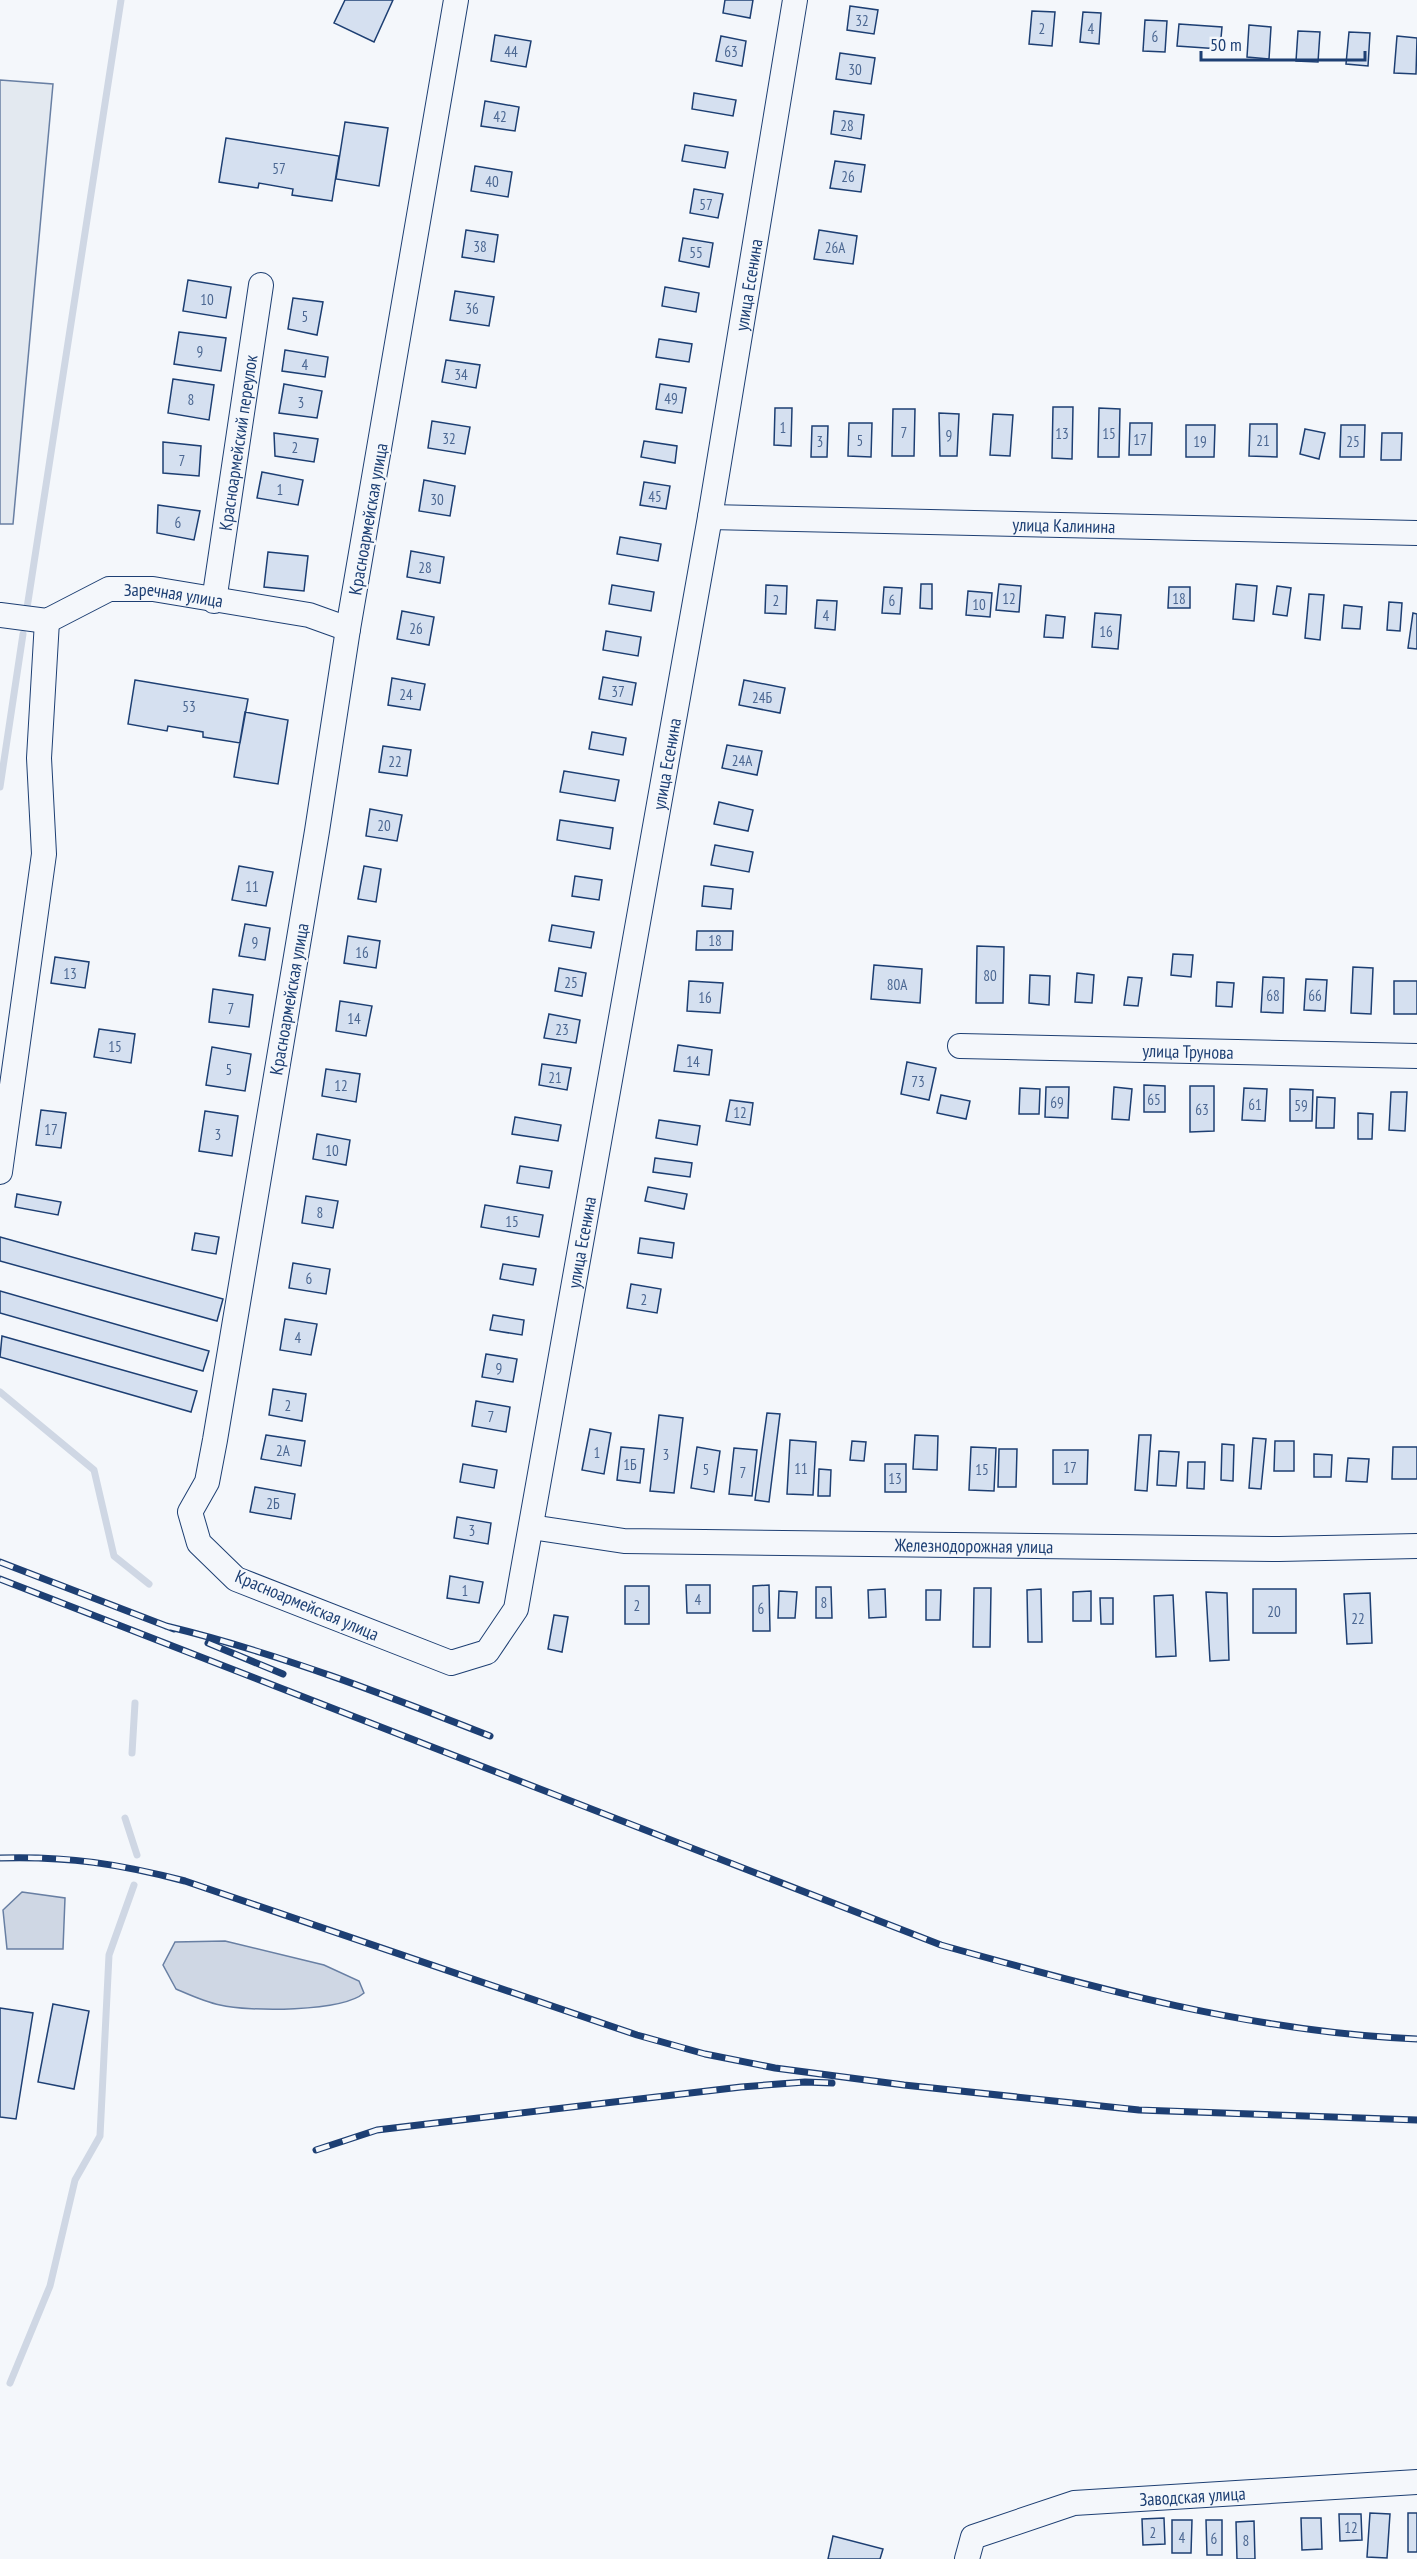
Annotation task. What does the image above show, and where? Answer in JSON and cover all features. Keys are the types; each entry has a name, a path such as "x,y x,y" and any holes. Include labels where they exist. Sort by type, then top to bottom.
{"street":[{"name":"Красноармейская улица","path":"456,0 348,629 317,831 215,1440 207,1482 190,1512 199,1542 236,1579 451,1664 487,1652 516,1609 531,1527"},
{"name":"улица Есенина","path":"531,1527 710,517 795,0"},
{"name":"Красноармейский переулок","path":"214,601 261,285"},
{"name":"улица Калинина","path":"710,517 1417,533"},
{"name":"Заречная улица","path":"47,621 109,589 153,589 214,601 309,615 348,629"},
{"path":"0,1172 44,854 39,758 47,621 1,620"},
{"name":"улица Трунова","path":"960,1046 1417,1056"},
{"name":"Железнодорожная улица","path":"531,1527 624,1541 1279,1549 1417,1546"},
{"name":"Заводская улица","path":"970,2548 1074,2503 1417,2482"}],"shaded area":[{"path":"0,80 53,84 13,524 0,524"},
{"path":"22,1892 65,1898 63,1949 7,1949 3,1910"},
{"path":"225,1941 324,1965 359,1981 364,1993 336,2004 316,2007 252,2009 220,2005 176,1989 163,1965 175,1942"}],"building":[{"path":"345,0 393,0 374,42 334,23"},
{"path":"725,0 753,0 750,18 723,13"},
{"path":"850,6 878,10 874,34 847,30"},
{"path":"1032,11 1055,12 1052,46 1029,44"},
{"path":"1083,12 1101,13 1099,44 1080,42"},
{"path":"1145,20 1167,21 1165,52 1143,51"},
{"path":"1179,24 1222,27 1220,49 1177,46"},
{"path":"1249,25 1271,27 1269,59 1247,57"},
{"path":"1298,31 1320,32 1318,62 1296,61"},
{"path":"1349,32 1370,33 1368,66 1346,64"},
{"path":"495,35 531,41 526,67 491,61"},
{"path":"721,36 746,41 742,66 716,61"},
{"path":"1397,36 1417,38 1416,74 1394,73"},
{"path":"840,53 875,58 871,84 836,79"},
{"path":"694,93 736,100 733,116 692,109"},
{"path":"485,101 519,107 515,131 481,126"},
{"path":"834,111 864,115 861,139 831,134"},
{"path":"345,122 388,128 379,186 336,179"},
{"path":"226,138 339,156 332,201 292,195 293,189 259,183 258,188 219,182"},
{"path":"685,145 728,152 725,168 682,161"},
{"path":"835,161 865,165 861,192 830,188"},
{"path":"475,166 512,172 508,197 471,191"},
{"path":"694,189 723,194 718,218 690,213"},
{"path":"466,230 498,235 494,262 462,257"},
{"path":"819,230 857,236 853,264 814,259"},
{"path":"683,238 713,243 709,267 679,261"},
{"path":"188,280 231,287 226,318 183,311"},
{"path":"665,287 699,293 696,312 662,306"},
{"path":"455,291 494,297 489,326 450,320"},
{"path":"293,298 323,302 317,335 288,329"},
{"path":"179,332 226,338 221,371 174,364"},
{"path":"659,339 692,344 689,362 656,357"},
{"path":"285,350 328,357 325,377 282,371"},
{"path":"446,360 480,365 476,388 442,382"},
{"path":"173,379 214,385 209,420 168,413"},
{"path":"284,384 322,391 317,418 279,413"},
{"path":"660,384 686,388 682,413 656,409"},
{"path":"1053,407 1073,407 1072,459 1052,458"},
{"path":"775,408 792,408 791,446 774,445"},
{"path":"1099,408 1120,409 1119,457 1098,457"},
{"path":"893,409 915,409 914,456 892,456"},
{"path":"939,413 959,414 957,456 940,456"},
{"path":"993,414 1013,415 1010,456 990,455"},
{"path":"432,421 470,427 465,454 428,448"},
{"path":"849,423 872,423 871,457 848,456"},
{"path":"1130,423 1152,423 1151,455 1129,455"},
{"path":"1250,424 1277,424 1277,457 1249,456"},
{"path":"1186,425 1215,425 1214,457 1186,457"},
{"path":"1341,425 1365,425 1364,457 1340,457"},
{"path":"812,426 828,426 827,457 811,457"},
{"path":"1305,429 1325,433 1319,459 1300,454"},
{"path":"274,433 318,439 314,462 275,456"},
{"path":"1382,433 1402,433 1401,460 1381,460"},
{"path":"644,441 677,446 675,463 641,457"},
{"path":"163,442 201,446 199,476 163,473"},
{"path":"262,472 303,480 298,505 257,498"},
{"path":"424,480 455,486 450,516 419,511"},
{"path":"644,482 670,486 666,509 640,505"},
{"path":"158,505 200,511 194,540 157,533"},
{"path":"620,537 661,544 658,561 617,554"},
{"path":"411,551 444,557 440,583 407,577"},
{"path":"268,552 308,556 304,591 264,587"},
{"path":"921,584 932,584 932,609 920,608"},
{"path":"999,584 1021,586 1019,612 996,610"},
{"path":"1236,584 1257,586 1254,621 1233,619"},
{"path":"612,585 654,592 651,611 609,604"},
{"path":"766,585 787,586 786,614 765,613"},
{"path":"1277,586 1291,588 1287,616 1273,614"},
{"path":"884,587 902,588 900,614 882,613"},
{"path":"1169,587 1190,587 1190,608 1168,608"},
{"path":"968,591 992,593 990,617 966,615"},
{"path":"1309,594 1324,595 1320,640 1305,638"},
{"path":"817,600 837,601 835,630 815,628"},
{"path":"1389,602 1402,603 1400,631 1387,630"},
{"path":"1344,605 1362,607 1360,629 1342,628"},
{"path":"402,611 434,617 429,645 397,639"},
{"path":"1095,613 1121,615 1118,649 1092,647"},
{"path":"1413,613 1417,614 1417,649 1408,648"},
{"path":"1046,615 1065,617 1063,638 1044,637"},
{"path":"606,631 641,637 638,656 603,650"},
{"path":"603,677 636,683 632,705 599,699"},
{"path":"392,678 425,684 420,710 388,705"},
{"path":"135,680 248,699 240,743 203,737 203,732 168,726 167,731 128,724"},
{"path":"744,680 785,688 780,713 739,705"},
{"path":"245,712 288,720 278,784 234,777"},
{"path":"592,732 626,738 623,755 589,749"},
{"path":"727,745 762,751 757,775 722,768"},
{"path":"383,746 411,750 407,776 379,772"},
{"path":"564,771 619,780 615,801 560,792"},
{"path":"719,802 753,810 748,831 714,824"},
{"path":"370,809 402,815 397,841 366,836"},
{"path":"560,820 613,828 610,849 557,840"},
{"path":"715,845 753,852 749,872 711,865"},
{"path":"239,866 273,872 266,906 232,900"},
{"path":"364,866 381,869 376,902 358,899"},
{"path":"575,876 602,880 599,900 572,896"},
{"path":"704,886 733,889 731,909 702,906"},
{"path":"245,924 270,928 265,960 239,956"},
{"path":"552,925 594,932 591,948 549,941"},
{"path":"697,931 733,931 732,950 696,950"},
{"path":"348,936 380,941 376,968 344,963"},
{"path":"977,946 1004,947 1003,1003 976,1003"},
{"path":"1173,954 1193,955 1191,977 1171,975"},
{"path":"55,957 89,962 85,988 51,983"},
{"path":"874,965 922,969 920,1003 871,999"},
{"path":"1353,967 1373,968 1371,1014 1351,1013"},
{"path":"559,968 586,973 582,996 555,991"},
{"path":"1077,973 1094,975 1092,1003 1075,1002"},
{"path":"1030,975 1050,976 1049,1005 1029,1003"},
{"path":"1128,977 1142,978 1138,1006 1124,1005"},
{"path":"1263,977 1284,978 1283,1013 1261,1012"},
{"path":"1306,979 1327,980 1325,1011 1304,1010"},
{"path":"689,981 723,983 720,1013 687,1011"},
{"path":"1394,981 1417,981 1417,1014 1394,1014"},
{"path":"1217,982 1234,983 1232,1007 1216,1006"},
{"path":"213,989 253,995 249,1027 209,1022"},
{"path":"340,1001 372,1006 366,1036 336,1031"},
{"path":"549,1014 580,1020 576,1043 544,1038"},
{"path":"99,1029 135,1034 131,1063 94,1057"},
{"path":"678,1045 712,1050 709,1075 674,1071"},
{"path":"212,1047 251,1054 245,1091 206,1085"},
{"path":"907,1062 936,1068 929,1100 901,1094"},
{"path":"542,1064 571,1068 567,1090 539,1085"},
{"path":"326,1069 360,1074 356,1102 322,1096"},
{"path":"1144,1085 1165,1086 1165,1112 1144,1112"},
{"path":"1190,1086 1214,1086 1214,1131 1190,1132"},
{"path":"1046,1087 1069,1087 1068,1118 1045,1117"},
{"path":"1114,1087 1132,1089 1129,1120 1112,1119"},
{"path":"1020,1088 1040,1089 1039,1114 1019,1114"},
{"path":"1244,1088 1267,1089 1265,1121 1242,1120"},
{"path":"1290,1089 1313,1090 1312,1121 1290,1121"},
{"path":"1391,1092 1407,1092 1405,1131 1389,1130"},
{"path":"941,1095 970,1101 966,1119 937,1113"},
{"path":"1317,1097 1335,1098 1334,1128 1316,1128"},
{"path":"730,1100 753,1103 750,1125 726,1121"},
{"path":"41,1110 66,1113 61,1148 36,1145"},
{"path":"205,1111 238,1116 232,1156 199,1151"},
{"path":"1358,1113 1373,1114 1372,1139 1358,1139"},
{"path":"515,1117 561,1125 558,1141 512,1134"},
{"path":"659,1120 700,1126 697,1145 656,1138"},
{"path":"317,1134 350,1140 346,1165 313,1159"},
{"path":"655,1158 692,1163 690,1177 653,1172"},
{"path":"520,1166 552,1171 549,1188 517,1183"},
{"path":"648,1187 687,1194 684,1209 645,1201"},
{"path":"17,1194 61,1202 58,1215 15,1207"},
{"path":"306,1196 338,1201 333,1228 302,1223"},
{"path":"485,1205 543,1215 539,1237 481,1227"},
{"path":"195,1233 219,1237 216,1254 192,1250"},
{"path":"0,1237 223,1299 217,1321 0,1261"},
{"path":"640,1238 674,1243 672,1258 638,1253"},
{"path":"293,1263 330,1269 326,1294 289,1288"},
{"path":"503,1264 536,1269 533,1285 500,1279"},
{"path":"631,1284 661,1289 657,1313 627,1308"},
{"path":"0,1291 209,1351 203,1371 0,1313"},
{"path":"493,1315 524,1320 522,1335 490,1330"},
{"path":"285,1319 317,1324 311,1355 280,1350"},
{"path":"2,1336 197,1391 191,1412 0,1357"},
{"path":"486,1354 517,1359 513,1382 482,1377"},
{"path":"273,1389 306,1394 302,1421 269,1415"},
{"path":"476,1401 510,1407 506,1432 472,1426"},
{"path":"767,1413 780,1414 769,1502 755,1500"},
{"path":"659,1415 683,1418 674,1493 650,1491"},
{"path":"590,1429 611,1433 604,1474 582,1470"},
{"path":"266,1435 305,1441 301,1466 261,1459"},
{"path":"915,1435 938,1436 937,1470 913,1469"},
{"path":"1139,1435 1151,1435 1147,1491 1135,1490"},
{"path":"1253,1438 1266,1439 1261,1489 1249,1488"},
{"path":"790,1440 816,1442 813,1495 787,1494"},
{"path":"852,1441 866,1442 864,1461 850,1460"},
{"path":"1275,1441 1294,1441 1294,1471 1274,1471"},
{"path":"1222,1444 1234,1445 1233,1481 1221,1480"},
{"path":"621,1447 644,1449 640,1483 617,1480"},
{"path":"697,1447 720,1451 714,1492 691,1488"},
{"path":"971,1447 996,1448 994,1491 969,1490"},
{"path":"1393,1447 1417,1447 1417,1479 1392,1479"},
{"path":"734,1448 757,1450 752,1496 729,1494"},
{"path":"999,1449 1017,1449 1016,1487 998,1487"},
{"path":"1053,1450 1088,1450 1087,1484 1053,1484"},
{"path":"1159,1451 1179,1452 1176,1486 1157,1485"},
{"path":"1314,1454 1332,1455 1331,1477 1314,1477"},
{"path":"1348,1458 1369,1459 1367,1482 1346,1481"},
{"path":"1188,1462 1205,1462 1204,1489 1187,1488"},
{"path":"463,1464 497,1470 494,1488 460,1482"},
{"path":"885,1464 906,1464 906,1492 885,1492"},
{"path":"819,1469 831,1470 830,1496 818,1496"},
{"path":"255,1487 295,1494 291,1519 250,1512"},
{"path":"457,1517 491,1523 488,1544 454,1538"},
{"path":"450,1576 483,1582 479,1603 447,1598"},
{"path":"686,1585 710,1585 710,1613 687,1613"},
{"path":"769,1585 770,1631 753,1631 753,1586"},
{"path":"625,1586 649,1586 649,1624 625,1624"},
{"path":"816,1587 831,1587 832,1618 816,1618"},
{"path":"974,1588 991,1588 990,1647 973,1647"},
{"path":"885,1589 886,1617 869,1618 868,1590"},
{"path":"1041,1589 1042,1642 1028,1642 1027,1590"},
{"path":"1253,1589 1296,1589 1296,1633 1253,1633"},
{"path":"926,1590 941,1590 940,1620 926,1620"},
{"path":"779,1591 797,1592 795,1618 778,1618"},
{"path":"1091,1591 1091,1621 1073,1621 1073,1592"},
{"path":"1206,1592 1227,1593 1229,1660 1210,1661"},
{"path":"1370,1593 1372,1643 1347,1644 1344,1594"},
{"path":"1173,1595 1176,1656 1156,1657 1154,1596"},
{"path":"1100,1598 1113,1598 1113,1624 1101,1624"},
{"path":"554,1615 568,1617 562,1652 548,1649"},
{"path":"53,2004 89,2011 74,2089 38,2082"},
{"path":"0,2008 33,2013 16,2119 0,2117"},
{"path":"1370,2513 1390,2514 1387,2558 1367,2557"},
{"path":"1408,2513 1417,2513 1417,2552 1408,2552"},
{"path":"1339,2514 1361,2514 1362,2540 1340,2541"},
{"path":"1164,2518 1165,2544 1143,2545 1142,2519"},
{"path":"1301,2518 1321,2518 1322,2549 1302,2550"},
{"path":"1172,2520 1192,2520 1191,2553 1172,2553"},
{"path":"1206,2520 1222,2520 1222,2555 1207,2555"},
{"path":"1254,2521 1255,2559 1237,2559 1236,2522"},
{"path":"833,2536 883,2549 880,2559 828,2559"}],"waterway":[{"path":"27,608 121,0"},
{"path":"0,787 23,634"},
{"path":"0,1392 94,1470 114,1556 149,1584"},
{"path":"132,1753 135,1703"},
{"path":"125,1818 137,1855"},
{"path":"10,2383 50,2286 75,2180 100,2136 109,1955 134,1885"}],"railway":[{"path":"0,1562 174,1629"},
{"path":"0,1579 941,1945 1118,1992 1236,2018 1356,2035 1417,2039"},
{"path":"166,1626 290,1662 490,1736"},
{"path":"208,1643 283,1674"},
{"path":"0,1858 48,1858 94,1862 185,1881 637,2035 705,2054 775,2068 904,2085 1139,2110 1417,2120"},
{"path":"316,2150 377,2130 741,2087 805,2082 832,2083"}]}
